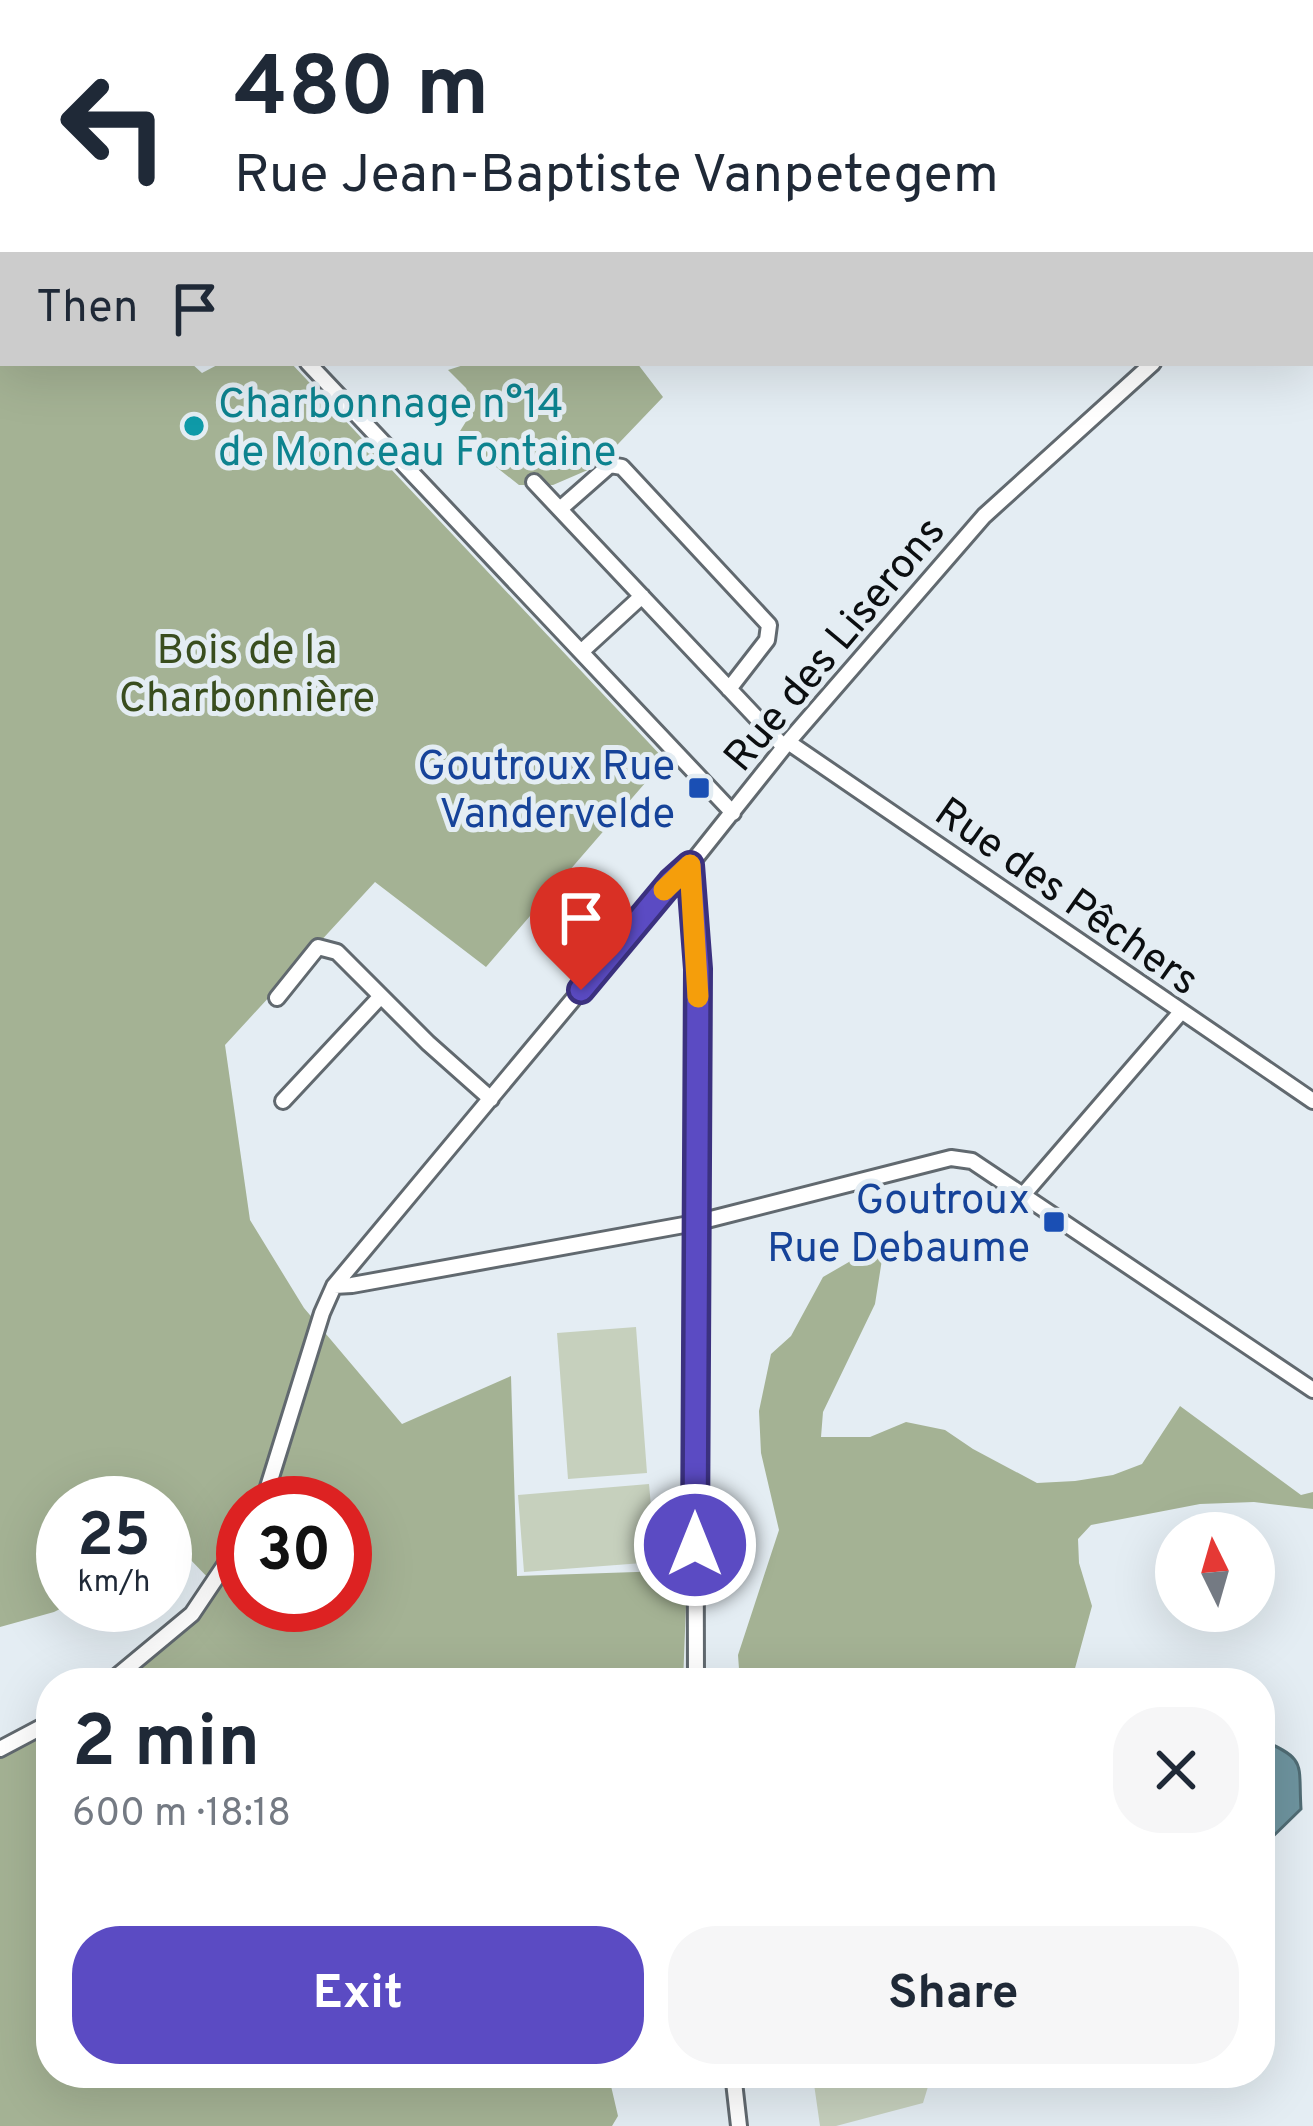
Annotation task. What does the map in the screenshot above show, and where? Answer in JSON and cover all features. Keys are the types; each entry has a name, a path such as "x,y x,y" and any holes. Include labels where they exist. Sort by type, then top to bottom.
{"street":[{"path":"311,366 733,812"},
{"name":"Rue des Liserons","path":"271,1476 334,1286 690,865 786,744 984,516 1150,366"},
{"path":"560,509 610,465 622,467 769,626 767,640 729,689"},
{"name":"Rue des Pêchers","path":"534,482 786,744 1313,1101"},
{"path":"581,652 643,596"},
{"path":"690,865 698,969 696,1668"},
{"path":"277,998 318,947 337,952 491,1099"},
{"path":"283,1101 381,996"},
{"path":"1023,1195 1181,1012"},
{"path":"334,1286 695,1223 951,1158 972,1161 1313,1390"},
{"path":"127,1668 192,1614 216,1578"},
{"path":"0,1749 36,1730"},
{"path":"735,2088 739,2126"}],"green space":[{"name":"Bois de la Charbonnière","path":"0,366 194,366 202,373 215,366 294,366 665,760 486,967 375,882 225,1045 250,1220 304,1308 402,1424 511,1376 517,1576 666,1571 662,1494 682,1486 687,1579 684,1668 127,1668 170,1632 192,1632 192,1614 213,1583 192,1561 192,1476 36,1476 36,1617 0,1627"},
{"path":"461,366 639,366 663,397 597,466 553,485 519,485 457,436 475,407 466,388 448,370"},
{"path":"883,1253 875,1304 823,1412 821,1437 870,1437 906,1422 945,1430 1037,1483 1075,1481 1142,1464 1180,1406 1301,1495 1313,1492 1313,1509 1254,1502 1200,1504 1091,1525 1078,1539 1079,1563 1092,1606 1075,1668 739,1668 738,1655 779,1530 761,1453 759,1411 771,1354 791,1336 823,1277 861,1255"},
{"path":"636,1327 647,1473 568,1479 557,1333"},
{"path":"649,1484 656,1562 524,1572 518,1495"},
{"path":"36,1730 36,2088 611,2088 618,2116 612,2126 0,2126 0,1749"},
{"path":"815,2088 928,2088 923,2103 820,2126"}],"water":[{"path":"1275,1746 1297,1764 1301,1809 1275,1834"}],"slow traffic":[{"path":"664,890 690,865 698,997"}],"place":[{"name":"Charbonnage n°14 de Monceau Fontaine","path":"194,426"},
{"name":"Goutroux Rue Vandervelde","path":"699,788"},
{"name":"Goutroux Rue Debaume","path":"1054,1222"}],"route":[{"path":"581,990 690,865 698,969 695,1545"}]}
